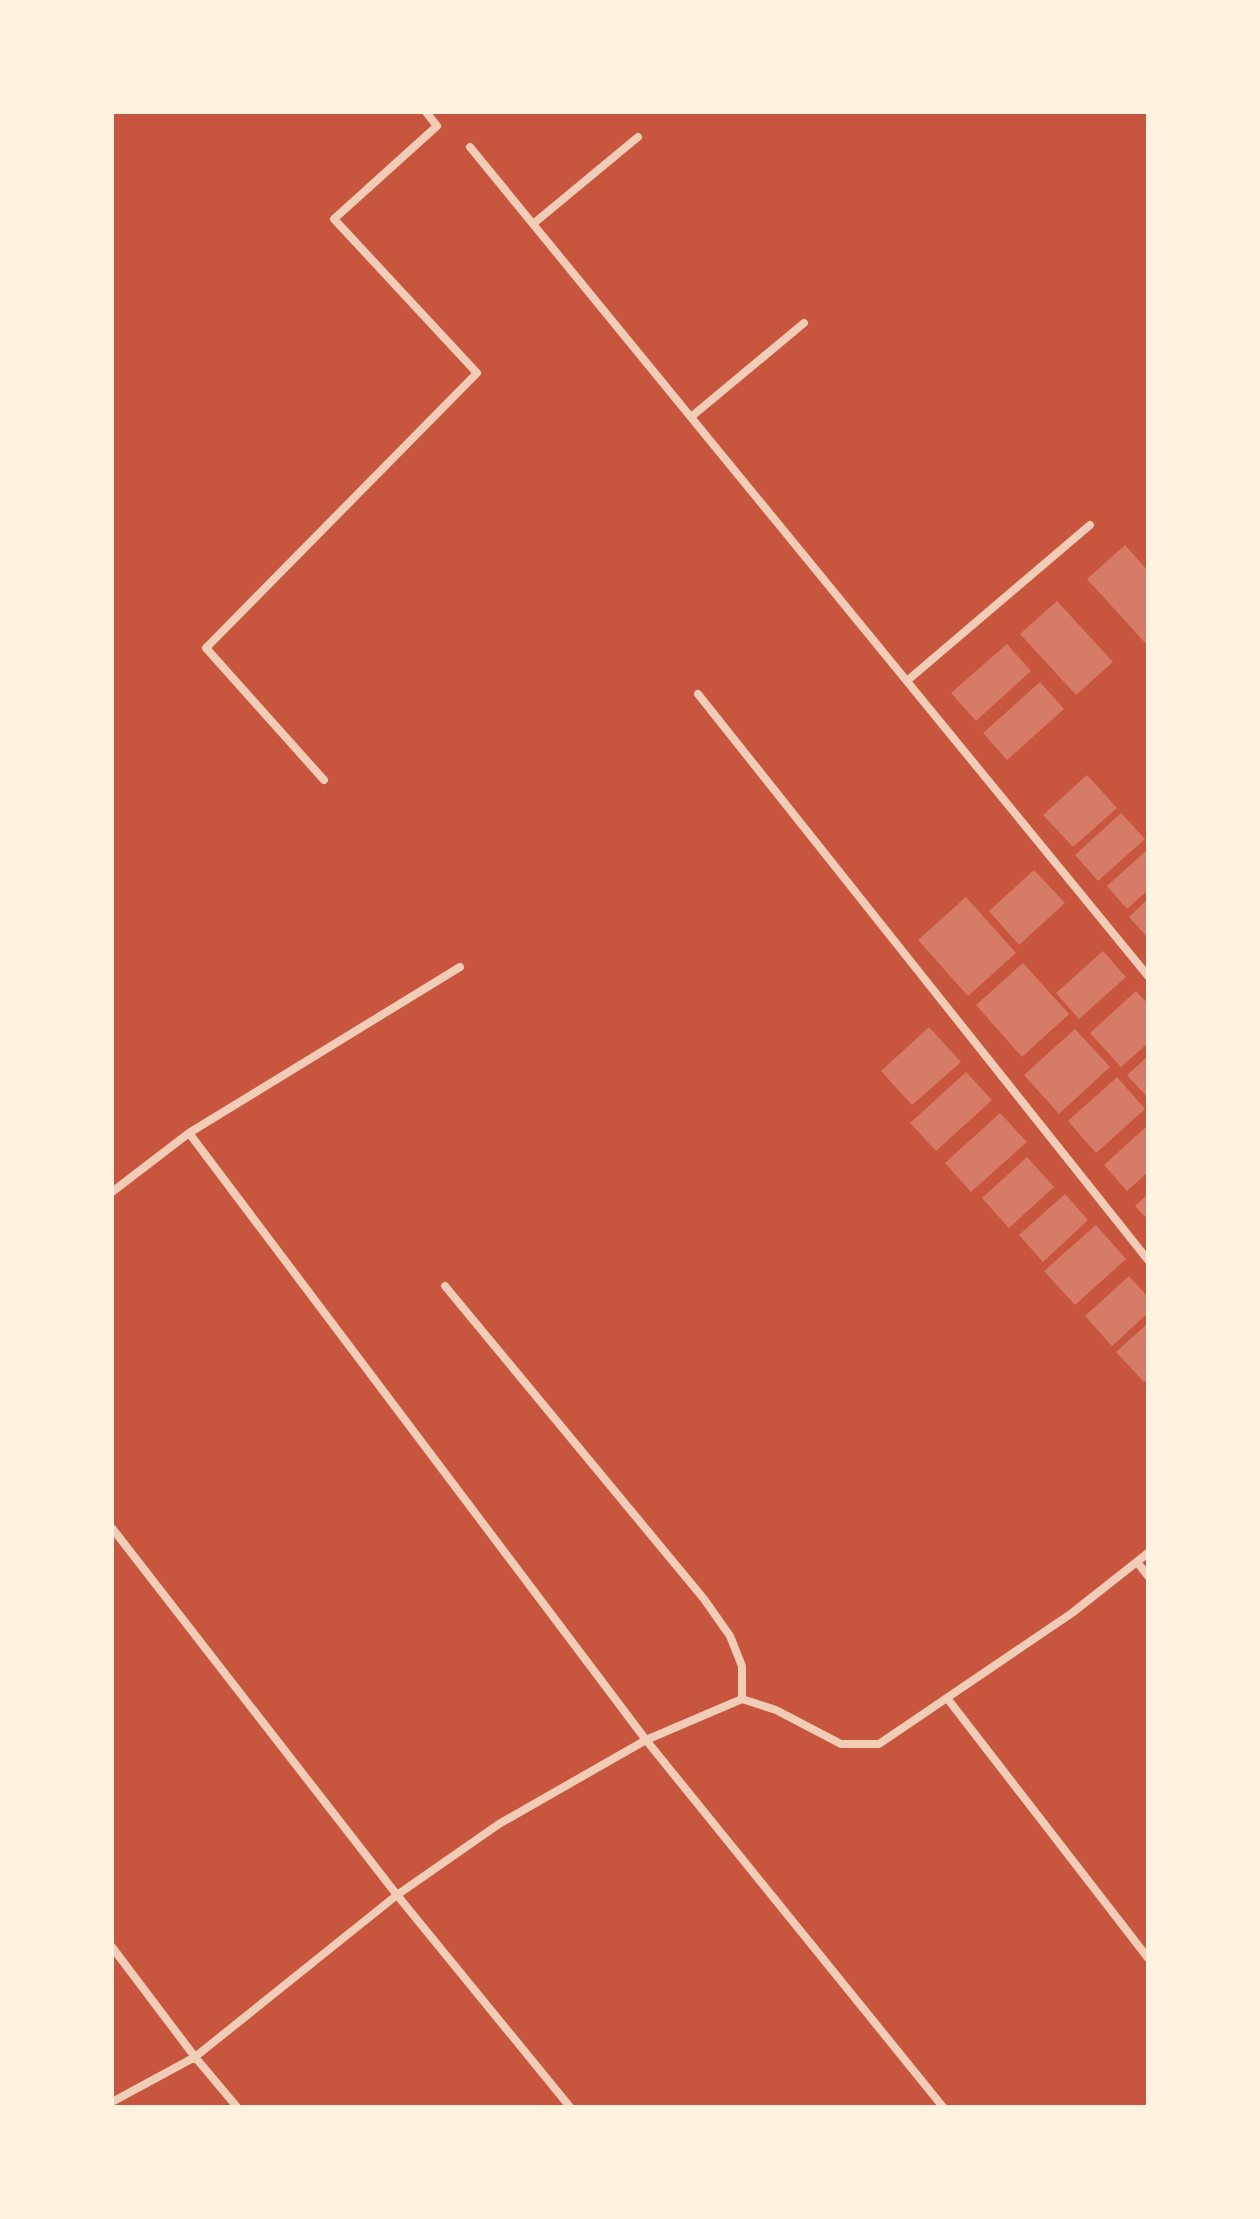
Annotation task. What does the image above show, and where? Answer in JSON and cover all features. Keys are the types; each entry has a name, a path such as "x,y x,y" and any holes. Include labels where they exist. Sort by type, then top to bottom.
{"street":[{"path":"324,780 206,648 477,373 334,219 437,126 426,112"},
{"path":"533,224 638,137"},
{"path":"470,147 1148,976"},
{"path":"691,417 804,323"},
{"path":"908,680 1090,525"},
{"path":"698,694 1148,1260"},
{"path":"112,1192 189,1133 460,967"},
{"path":"189,1133 646,1740 943,2107"},
{"path":"445,1286 704,1599 730,1636 742,1666 742,1699"},
{"path":"112,1528 397,1895 570,2107"},
{"path":"112,2102 195,2057 397,1895 499,1824 646,1740 742,1699 776,1710 841,1744 879,1744 1072,1613 1148,1553"},
{"path":"1137,1562 1148,1576"},
{"path":"947,1698 1148,1958"},
{"path":"112,1947 237,2107"}],"building":[{"path":"1125,545 1148,571 1148,646 1087,579"},
{"path":"1057,601 1113,662 1076,695 1020,634"},
{"path":"1007,644 1031,671 976,721 951,693"},
{"path":"1040,682 1064,709 1007,760 983,733"},
{"path":"1087,775 1117,808 1073,847 1043,815"},
{"path":"1121,813 1145,839 1098,881 1075,855"},
{"path":"1148,849 1148,890 1127,909 1107,886"},
{"path":"1034,870 1065,903 1019,945 989,911"},
{"path":"966,897 1016,953 968,996 918,940"},
{"path":"1148,899 1148,938 1129,917"},
{"path":"1103,951 1126,977 1079,1019 1056,993"},
{"path":"1023,963 1069,1014 1022,1057 976,1005"},
{"path":"1136,991 1148,1004 1148,1043 1121,1067 1090,1033"},
{"path":"929,1027 961,1062 912,1105 881,1071"},
{"path":"1075,1029 1110,1067 1059,1114 1024,1075"},
{"path":"1148,1056 1148,1098 1127,1075"},
{"path":"966,1072 992,1100 936,1151 910,1123"},
{"path":"1117,1077 1145,1109 1096,1153 1068,1121"},
{"path":"1000,1113 1027,1142 971,1192 945,1163"},
{"path":"1148,1125 1148,1172 1127,1191 1104,1165"},
{"path":"1027,1157 1054,1187 1009,1228 982,1198"},
{"path":"1065,1194 1088,1220 1043,1262 1019,1235"},
{"path":"1148,1194 1148,1220 1135,1206"},
{"path":"1096,1225 1126,1259 1075,1305 1044,1271"},
{"path":"1129,1276 1148,1297 1148,1313 1112,1346 1085,1316"},
{"path":"1148,1323 1148,1378 1144,1382 1116,1352"}]}
